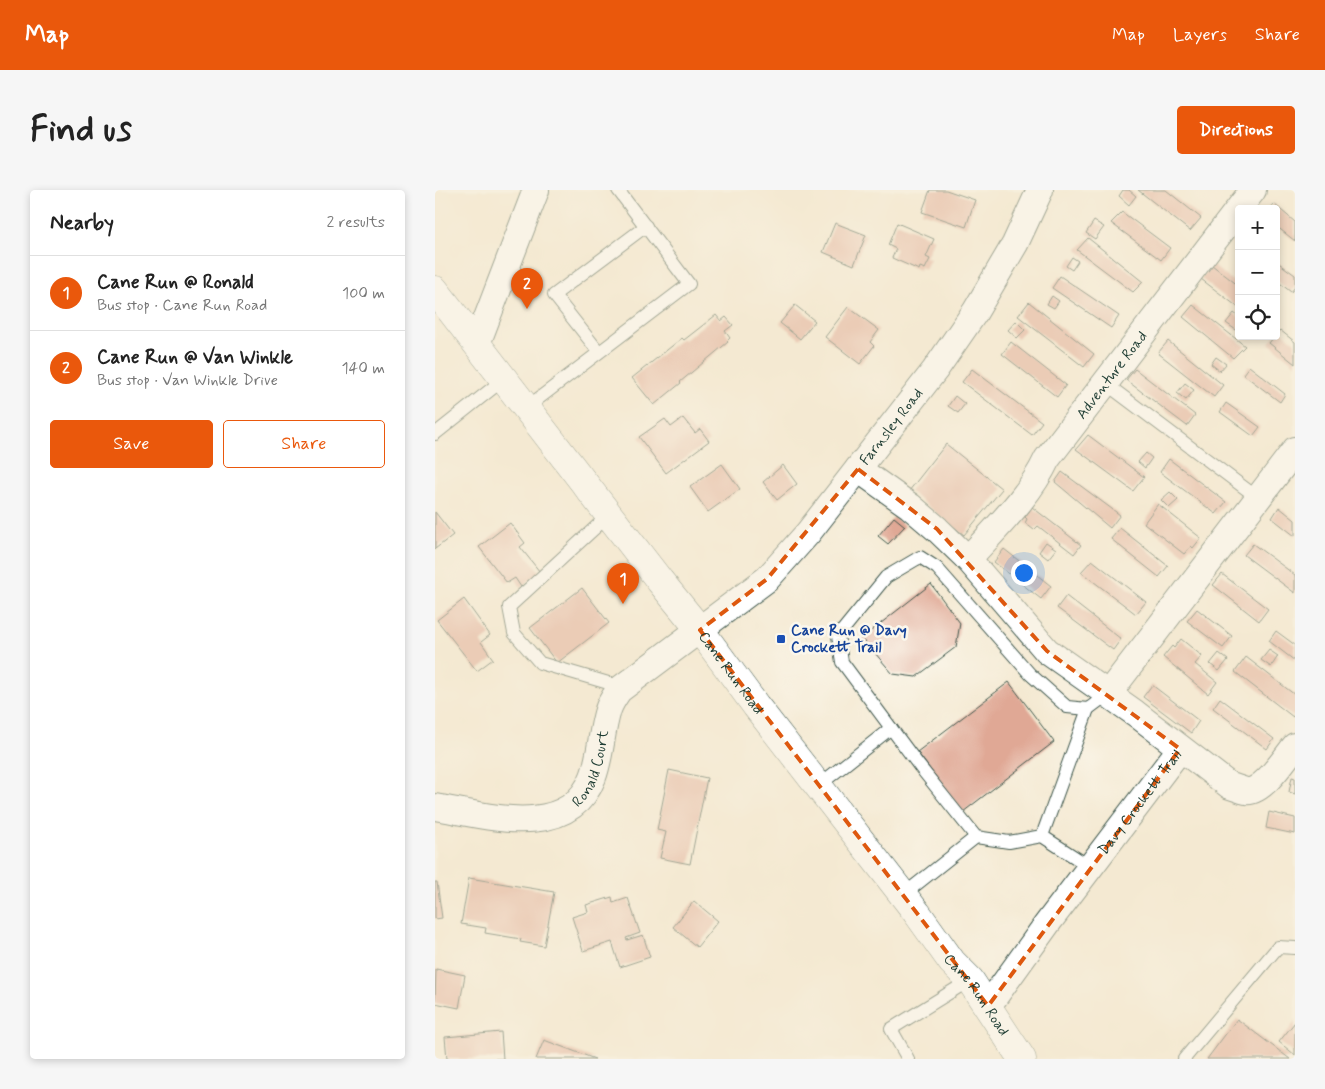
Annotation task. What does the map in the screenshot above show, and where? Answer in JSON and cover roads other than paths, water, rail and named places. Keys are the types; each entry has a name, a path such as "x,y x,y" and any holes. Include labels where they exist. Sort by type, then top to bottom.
{"highway":[{"name":"Cane Run Road","path":"435,290 700,630 952,962 970,980 1022,1059"}],"street":[{"path":"477,344 536,190"},
{"name":"Farnsley Road","path":"700,630 767,579 808,533 935,370 975,312 1015,244 1040,190"},
{"name":"Adventure Road","path":"968,559 1005,519 1040,474 1047,459 1253,190"},
{"path":"858,469 910,506 968,559 1047,651 1098,701 1295,450"},
{"name":"Ronald Court","path":"435,806 517,821 537,820 572,806 585,791 593,777 608,708 622,687 700,630"},
{"name":"Davy Crockett Trail","path":"988,1006 1180,749 1135,713 1098,701"},
{"path":"1180,749 1230,786 1246,791 1255,790 1271,776 1295,746"}],"lane":[{"path":"526,408 689,284 618,190"},
{"path":"599,352 554,295 645,226"},
{"path":"435,434 504,379"},
{"path":"1105,383 1258,498"},
{"path":"609,515 509,607 514,633 540,663 622,687"},
{"path":"1090,867 1042,836 1009,842 976,837 920,767 842,662 838,636 886,577 920,557 937,568 1030,674 1067,707 1098,701"},
{"path":"1042,836 1098,701"},
{"path":"818,786 891,728"},
{"path":"903,895 976,837"},
{"path":"1184,1059 1278,947 1295,948"},
{"path":"908,1059 891,1029 970,980"}],"place":[{"name":"Cane Run @ Van Winkle","path":"527,309"},
{"name":"Cane Run @ Ronald","path":"623,604"},
{"name":"Cane Run @ Davy Crockett Trail","path":"781,639"}]}
